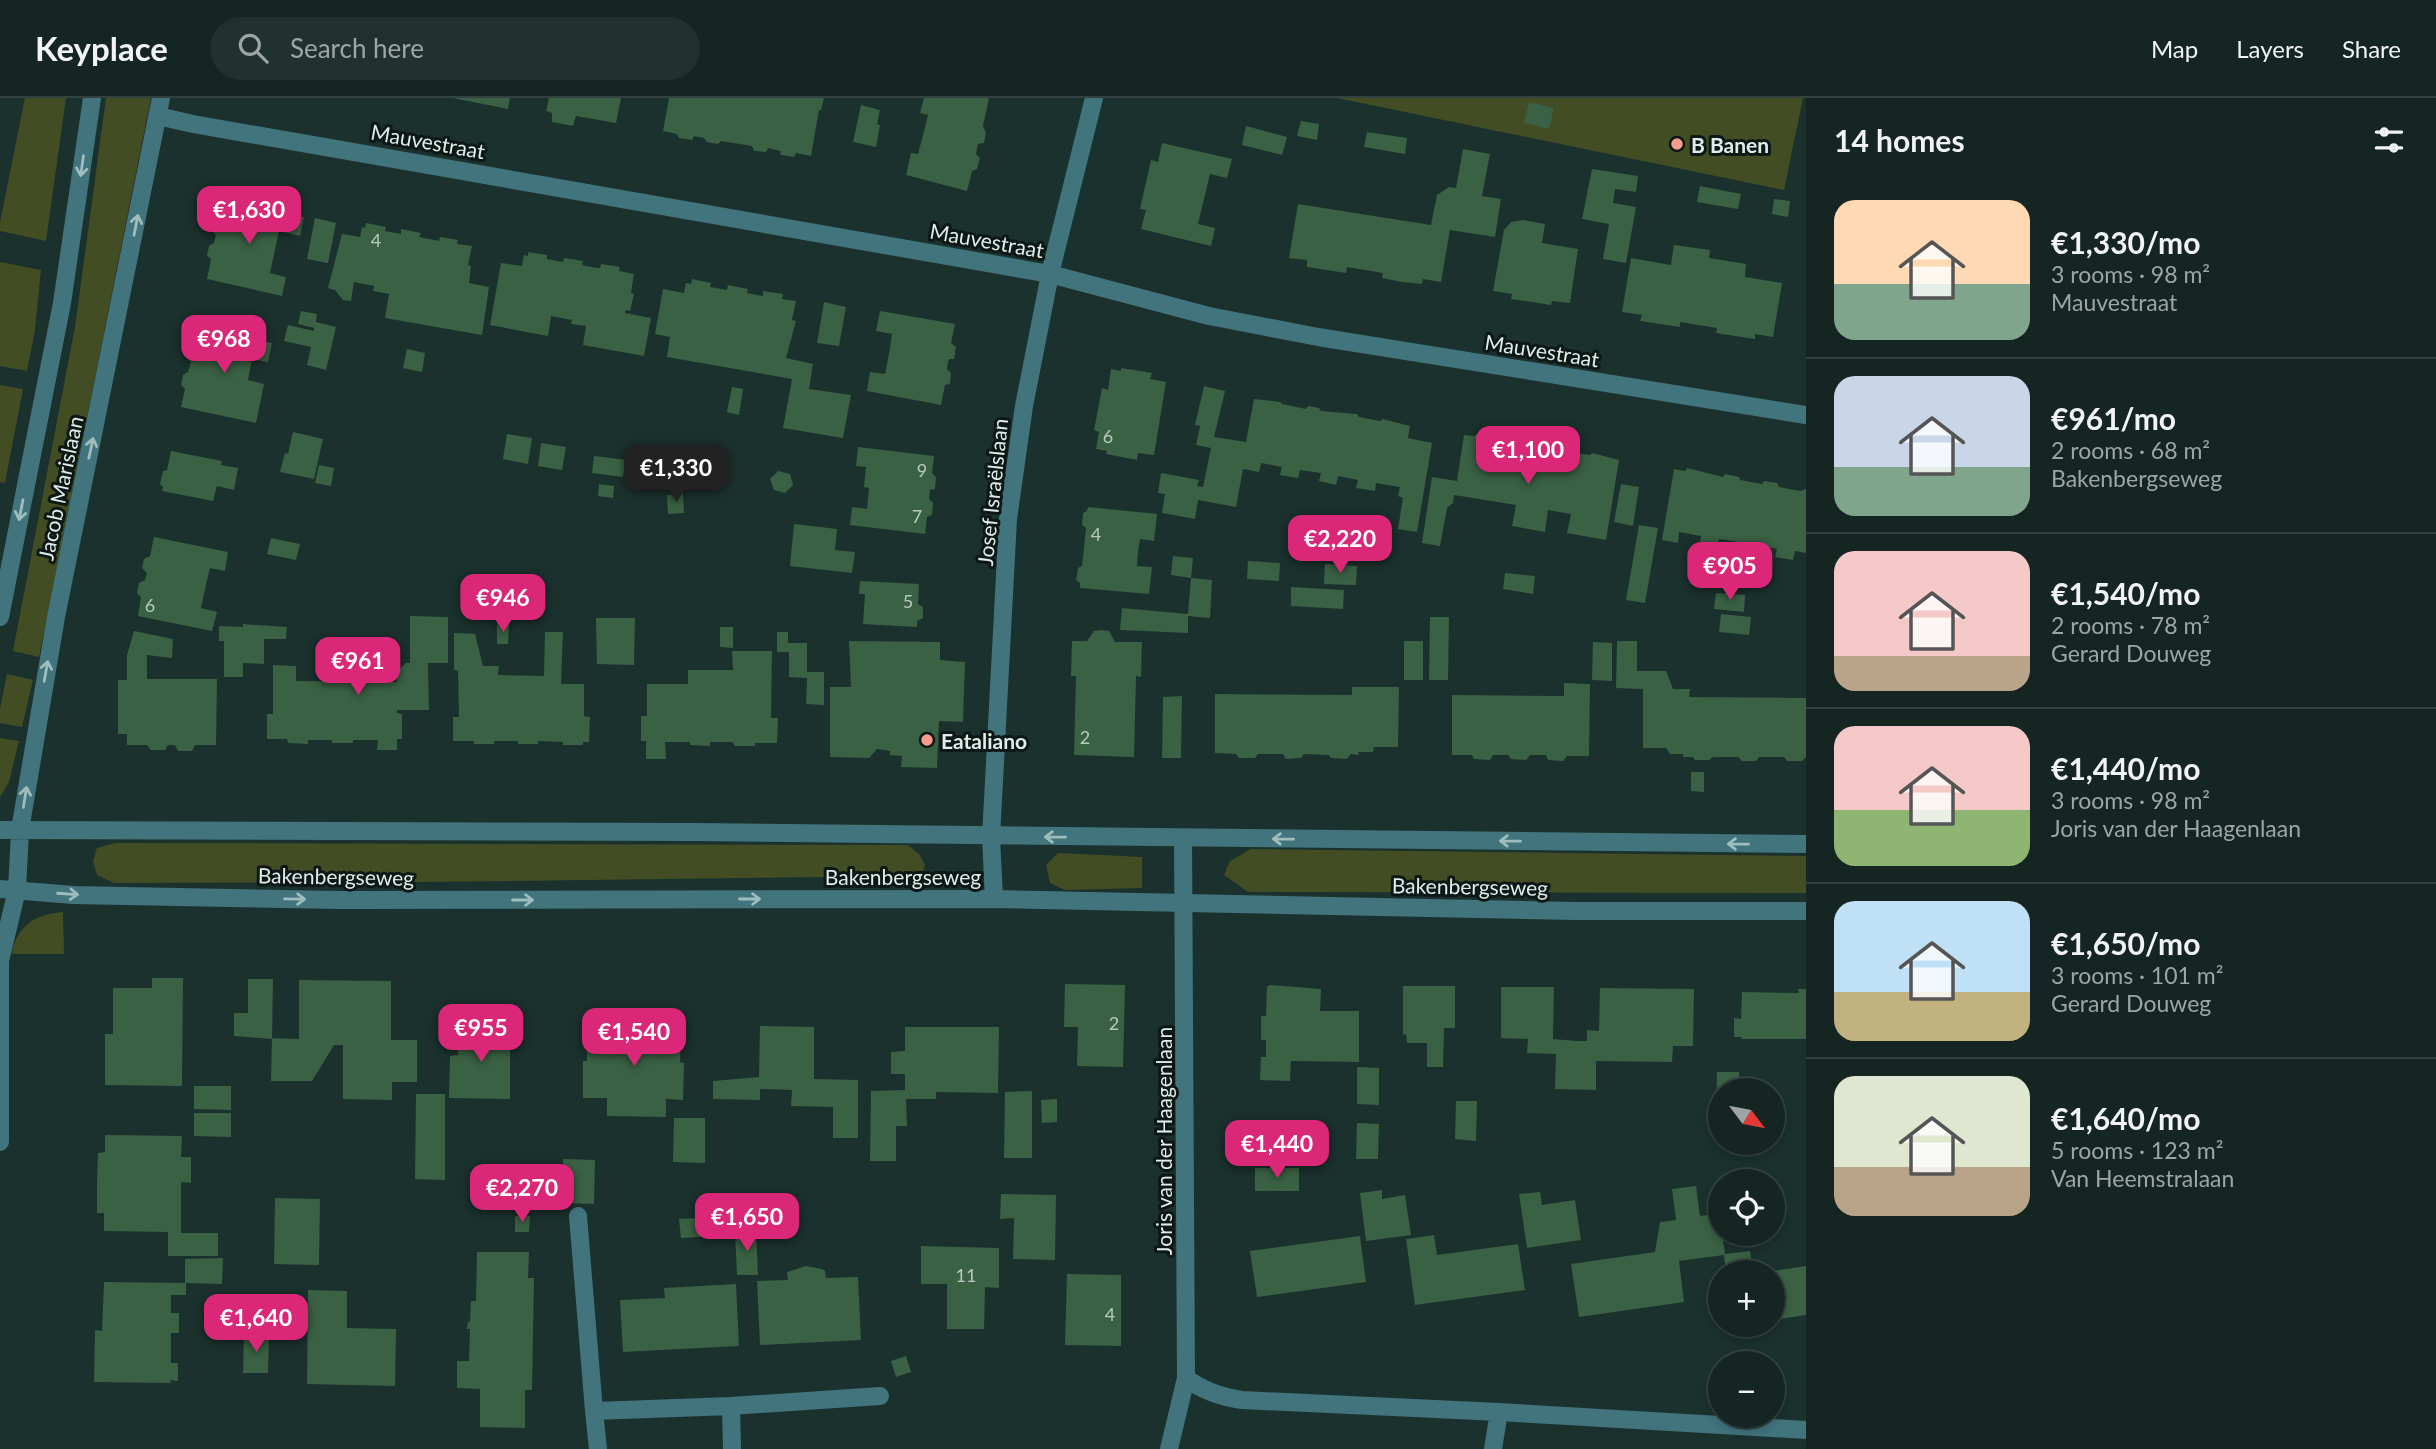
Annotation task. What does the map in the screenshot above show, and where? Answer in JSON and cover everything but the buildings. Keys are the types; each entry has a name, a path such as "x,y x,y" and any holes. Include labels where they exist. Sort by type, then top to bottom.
{"street":[{"name":"Jacob Marislaan","path":"0,617 62,303 92,98"},
{"name":"Josef Israëlslaan","path":"993,899 991,836 1009,519 1024,405 1050,274 1094,98"},
{"name":"Jacob Marislaan","path":"0,1142 0,961 8,889 56,617 160,107"},
{"name":"Mauvestraat","path":"160,107 193,124 1050,274 1209,316 1318,337 1806,415"},
{"name":"Bakenbergseweg","path":"0,830 693,832 1806,844"},
{"name":"Joris van der Haagenlaan","path":"1169,1449 1186,1378 1183,838"},
{"name":"Bakenbergseweg","path":"8,889 73,895 340,900 993,899 1576,911 1806,911"},
{"path":"578,1216 598,1449"},
{"path":"1186,1378 1223,1397 1242,1400 1806,1430"},
{"path":"594,1411 731,1406 880,1396"},
{"path":"731,1406 732,1449"},
{"path":"1493,1449 1499,1412"}],"green space":[{"path":"25,98 66,98 46,241 0,231"},
{"path":"106,98 151,98 39,657 13,651 75,327"},
{"name":"B Banen","path":"1337,98 1803,98 1784,190"},
{"path":"0,262 41,270 35,330 27,371 0,366"},
{"path":"0,385 23,389 5,483 0,482"},
{"path":"7,674 33,680 22,727 0,723"},
{"path":"0,738 19,741 9,782 0,797"},
{"path":"115,843 908,845 919,854 925,865 921,877 114,883 97,875 93,861 97,848"},
{"path":"1251,849 1806,856 1806,893 1248,892 1224,875 1230,861"},
{"path":"1058,853 1142,857 1142,888 1065,890 1050,883 1046,865"},
{"path":"63,912 64,954 12,954 18,936 29,923 44,915"}],"place":[{"name":"B Banen","path":"1677,144"},
{"name":"Eataliano","path":"927,740"}]}
